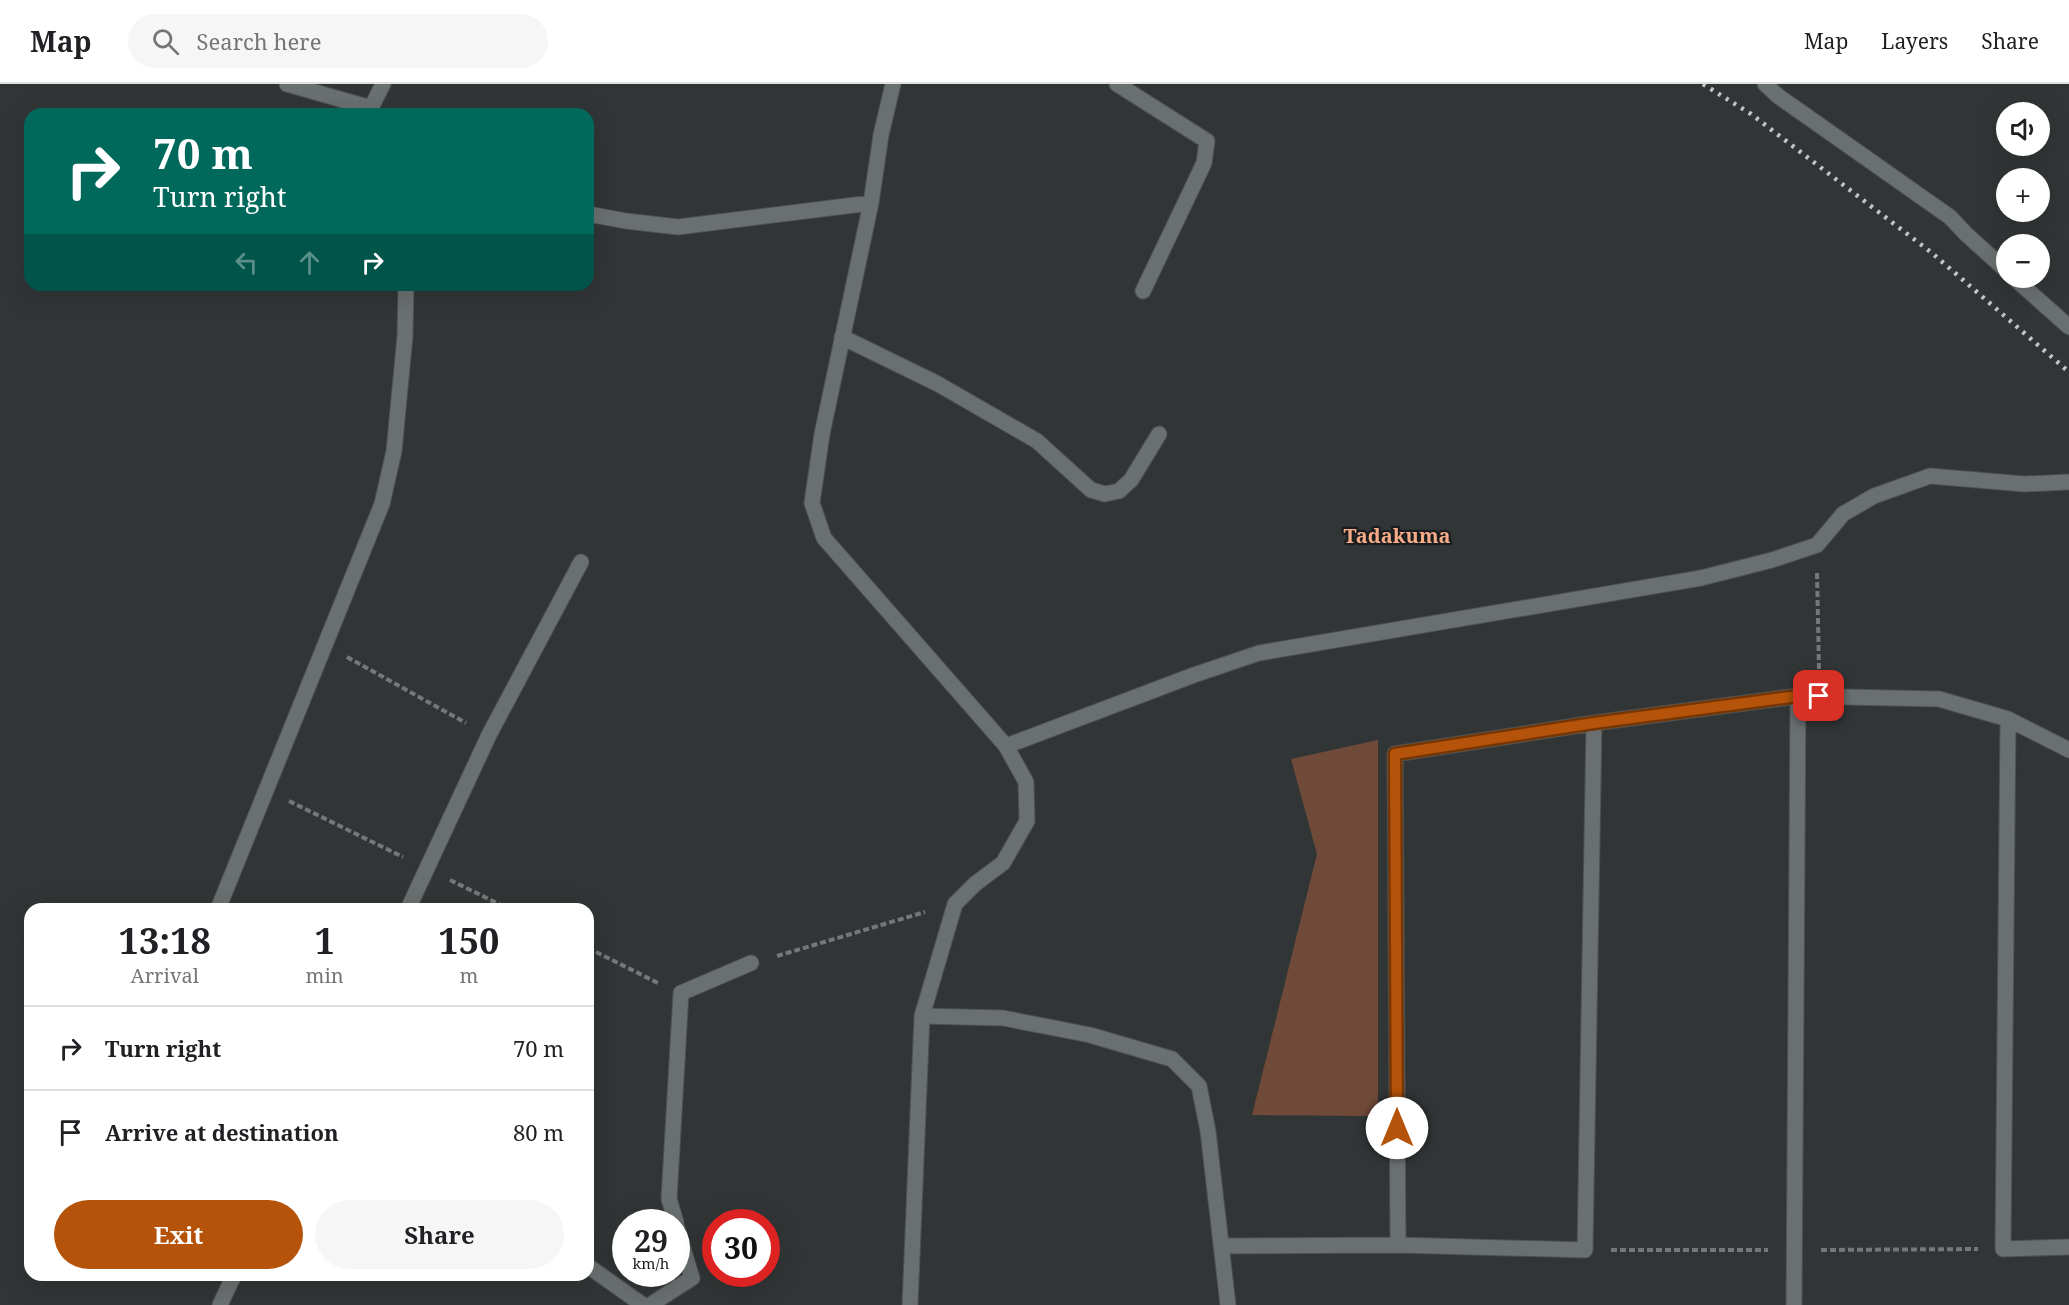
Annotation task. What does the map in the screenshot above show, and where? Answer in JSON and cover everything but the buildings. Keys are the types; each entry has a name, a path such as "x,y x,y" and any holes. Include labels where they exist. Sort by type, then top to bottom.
{"street":[{"path":"287,84 363,108"},
{"path":"373,108 383,84"},
{"path":"893,84 881,135 871,203 822,434 812,503 824,538 1006,746 1026,782 1028,821 1003,862 955,904 922,1016 910,1305"},
{"path":"1117,84 1207,141 1204,163 1143,291"},
{"path":"1765,84 1778,96 1950,217 1996,262"},
{"path":"594,215 678,227 871,203"},
{"path":"2025,288 2069,327"},
{"path":"220,903 382,504 394,451 405,336 406,291"},
{"path":"842,337 938,384 1037,441 1090,490 1105,494 1119,491 1131,480 1159,434"},
{"path":"1006,746 1259,652 1701,578 1772,560 1817,545 1844,514 1874,495 1930,476 2024,484 2069,482"},
{"path":"411,903 489,735 581,562"},
{"path":"1794,1305 1798,696"},
{"path":"1398,1245 1395,754 1594,723 1798,696 1939,699 2008,719 2069,750"},
{"path":"2008,719 2003,1249 2069,1247"},
{"path":"1221,1246 1398,1245 1585,1250 1594,723"},
{"path":"672,1209 669,1199 681,993 751,963"},
{"path":"922,1016 1003,1018 1090,1035 1172,1059 1199,1086 1208,1131 1228,1305"},
{"path":"594,1270 643,1305"},
{"path":"219,1305 231,1281"},
{"path":"650,1305 678,1287"}],"path":[{"path":"1817,545 1819,696"},
{"path":"325,645 489,735"},
{"path":"267,790 497,903"},
{"path":"751,963 955,904"},
{"path":"594,951 681,993"},
{"path":"1585,1250 2003,1249"}],"shaded area":[{"path":"1378,740 1378,1116 1252,1115 1317,854 1291,759"}],"railway":[{"path":"1703,84 1751,114 1932,253 2069,372"}],"district":[{"name":"Tadakuma","path":"1397,536"}],"route":[{"path":"1397,1128 1395,754 1594,723 1798,696 1819,696"}]}
